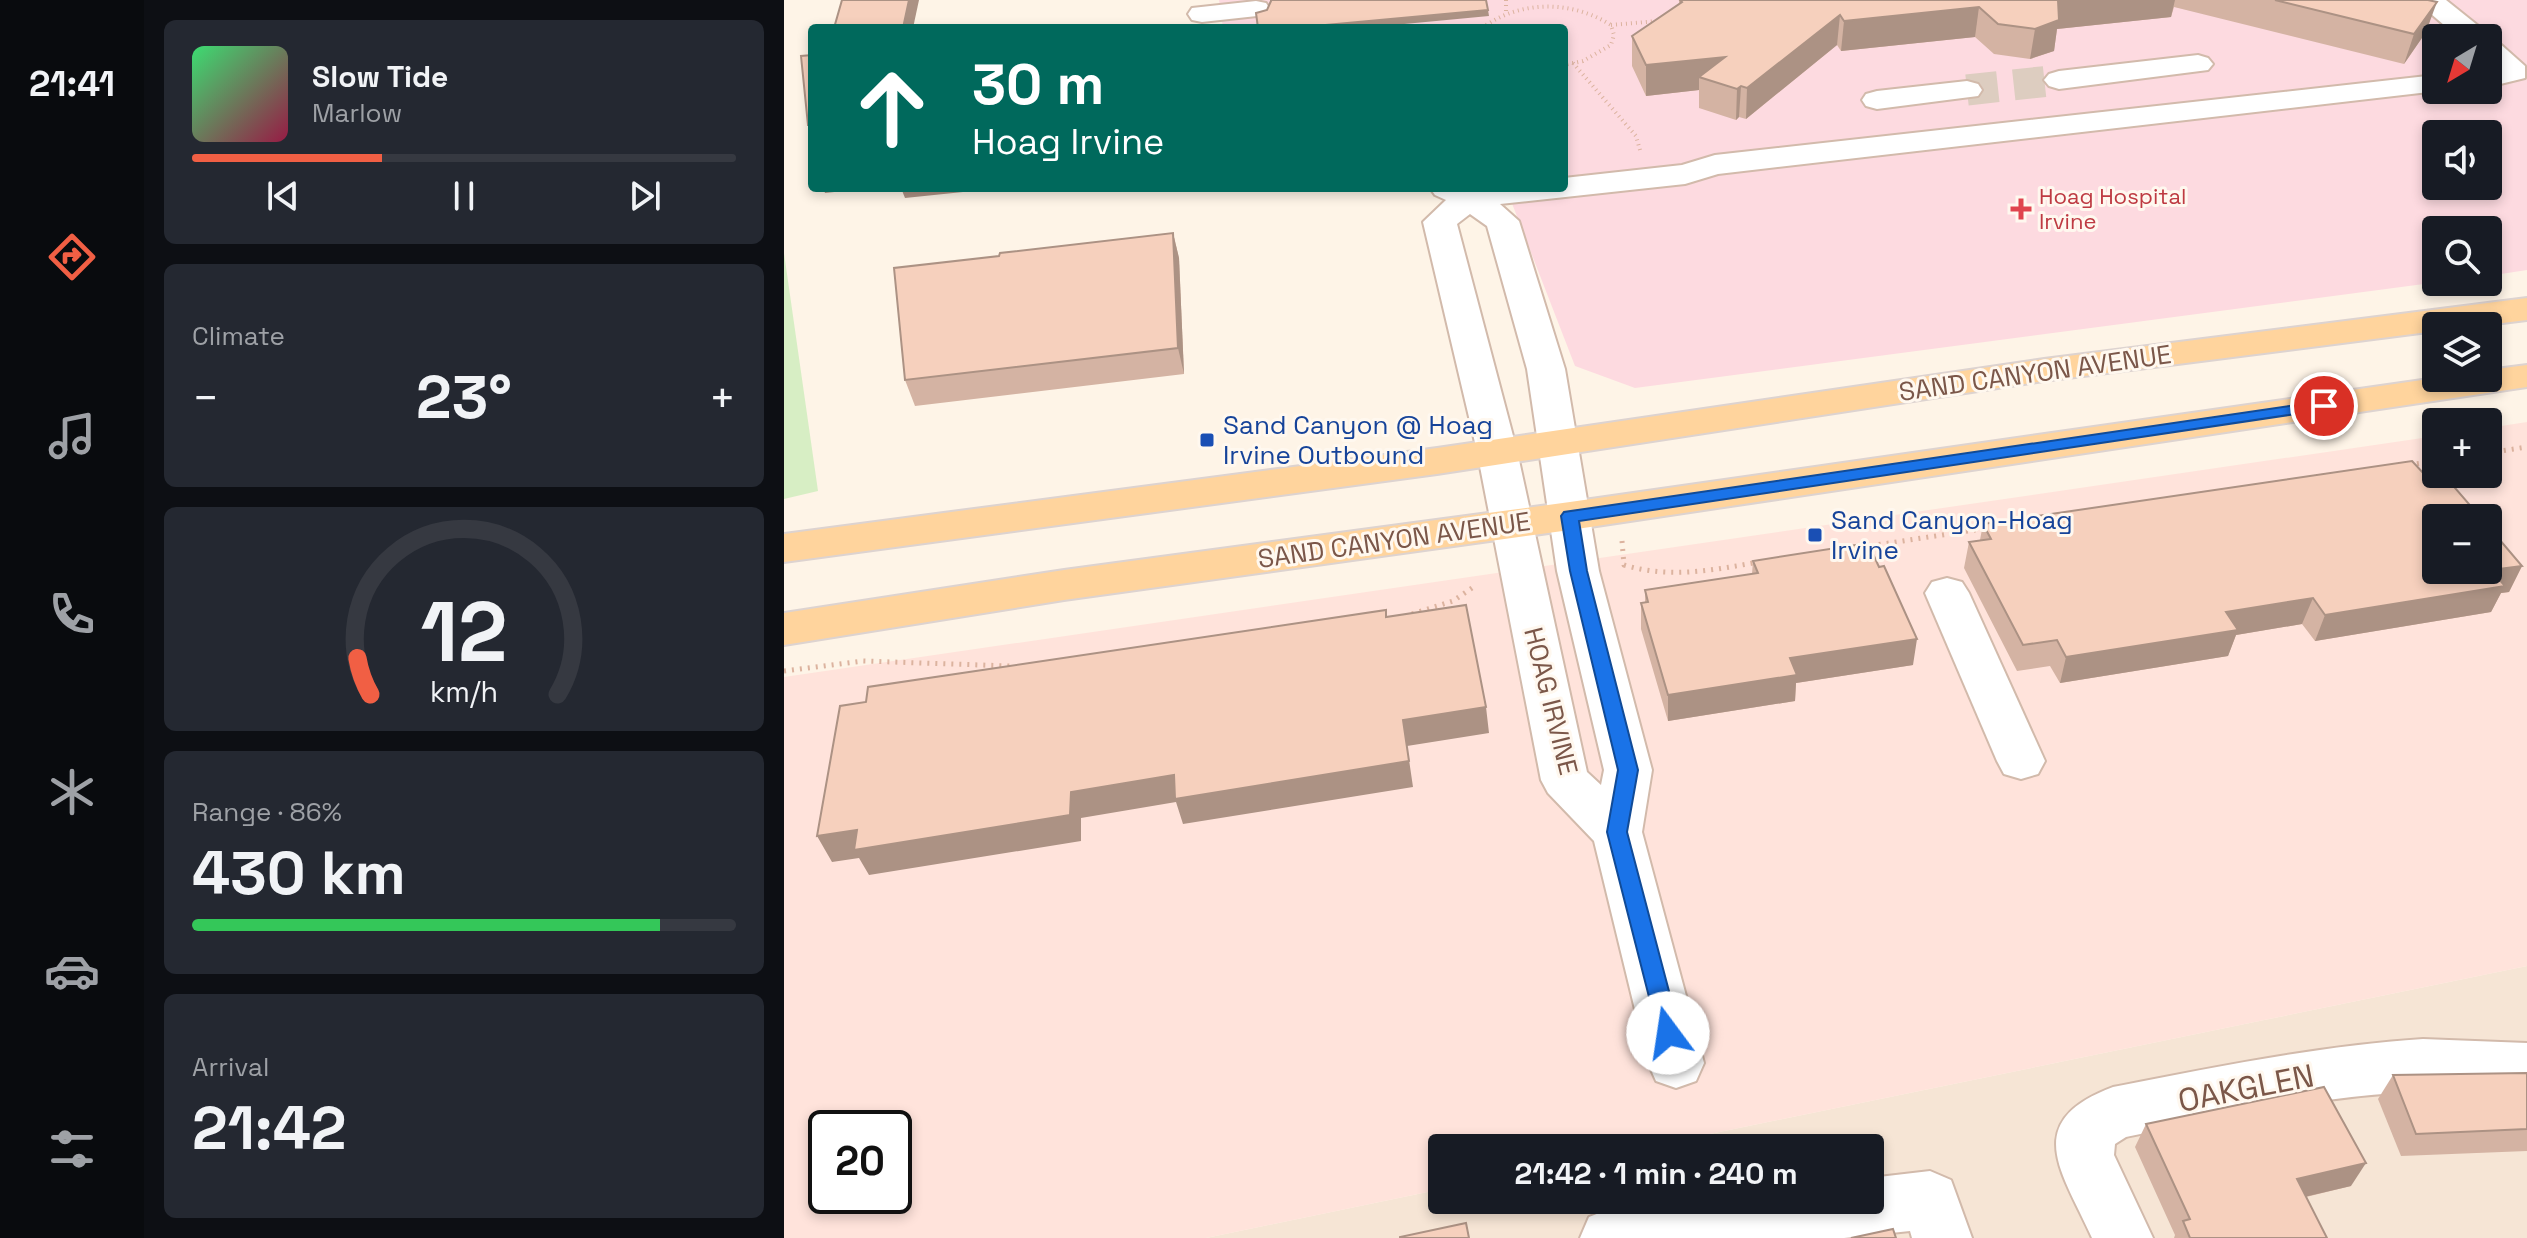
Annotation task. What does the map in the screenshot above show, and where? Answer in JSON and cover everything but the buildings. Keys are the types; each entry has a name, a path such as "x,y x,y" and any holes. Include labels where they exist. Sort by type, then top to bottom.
{"main road":[{"name":"SAND CANYON AVENUE","path":"784,548 1556,443 2044,370 2527,309"},
{"name":"SAND CANYON AVENUE","path":"784,629 1064,585 1570,516 2527,376"}],"street":[{"path":"2429,0 2459,24"},
{"path":"1202,17 1257,14"},
{"path":"2502,60 2515,72 2502,75"},
{"path":"2059,80 2198,64"},
{"path":"1568,187 1685,174 1715,165 2422,86"},
{"path":"1910,144 1877,100 1967,90"},
{"path":"1458,193 1479,192"},
{"path":"1458,193 1502,221 1546,369 1578,571 1628,770 1617,832 1676,1063"},
{"name":"HOAG IRVINE","path":"1458,193 1440,222 1497,451 1565,780 1617,832"},
{"path":"1947,593 2021,761"},
{"name":"OAKGLEN","path":"2123,1238 2085,1157 2086,1131 2113,1113 2345,1069 2489,1063 2527,1068"},
{"path":"1610,1238 1622,1233 1930,1200 1942,1238"}],"path":[{"path":"1506,0 1506,12"},
{"path":"1488,24 1506,12 1525,7 1567,6 1601,17 1611,25 1614,35 1611,45 1600,54 1568,64"},
{"path":"1611,25 1669,20"},
{"path":"1573,63 1636,136 1649,178"},
{"path":"2502,451 2527,447"},
{"path":"2405,465 2422,463"},
{"path":"1855,548 1996,527"},
{"path":"1624,565 1646,574 1683,574 1761,562"},
{"path":"1397,618 1453,601 1475,586"},
{"path":"784,671 863,661 1024,666"}],"shaded area":[{"name":"Hoag Hospital Irvine","path":"1219,0 2527,0 2527,270 2502,274 2502,216 2422,216 2422,284 1635,388 1575,366 1508,192 1568,192 1568,24 1222,24"},
{"path":"2527,422 2527,966 1710,1134 1428,1134 1428,1192 1206,1238 784,1238 784,677 2422,438 2422,488 2502,488 2502,426"},
{"path":"2527,966 2527,1238 1206,1238 1428,1192 1428,1214 1884,1214 1884,1134 1710,1134"}],"green space":[{"path":"784,253 818,491 784,499"}],"tunnel":[{"path":"1967,90 2059,80"}],"place":[{"name":"Hoag Hospital Irvine","path":"2021,209"},
{"name":"Sand Canyon @ Hoag Irvine Outbound","path":"1207,440"},
{"name":"Sand Canyon-Hoag Irvine","path":"1815,535"}],"route":[{"path":"1668,1033 1617,832 1628,770 1578,571 1570,516 2324,406"}]}
